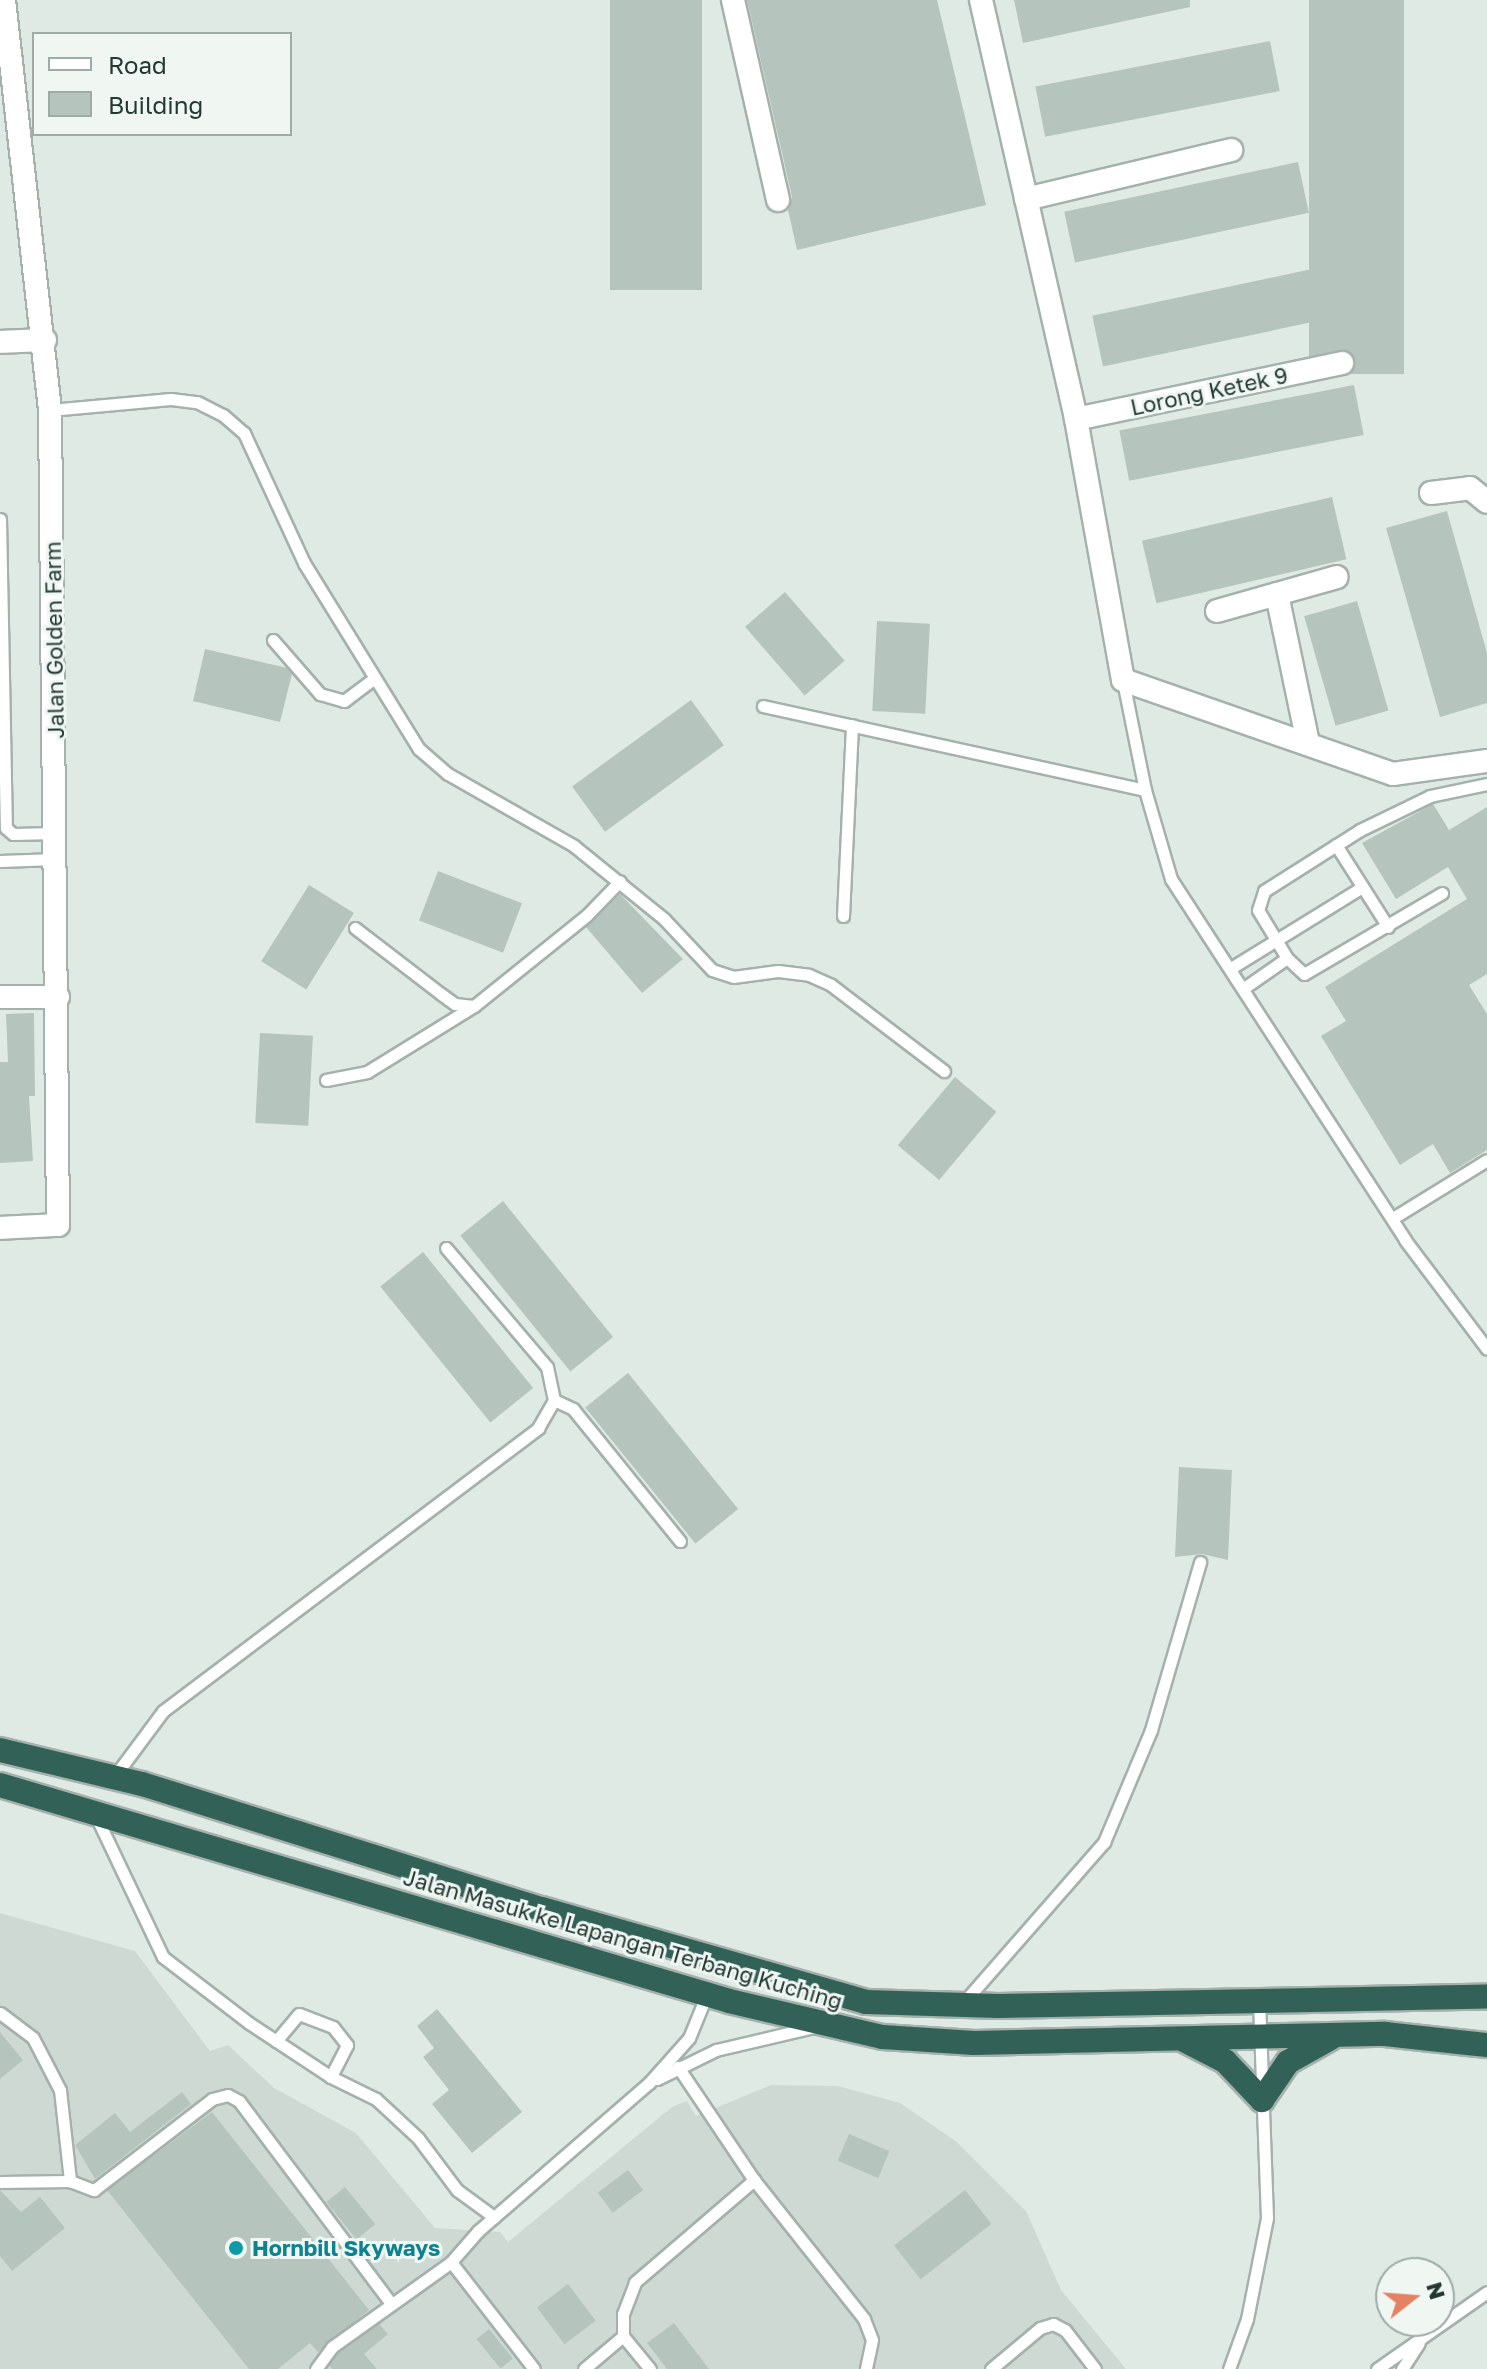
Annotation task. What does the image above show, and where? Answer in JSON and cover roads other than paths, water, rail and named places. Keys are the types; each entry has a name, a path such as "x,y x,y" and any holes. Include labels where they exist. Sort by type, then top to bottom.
{"highway":[{"name":"Jalan Masuk ke Lapangan Terbang Kuching","path":"0,1750 113,1777 770,1977 866,2002 961,2006 1487,1997"},
{"name":"Jalan Masuk ke Lapangan Terbang Kuching","path":"0,1785 707,1994 823,2025 883,2037 944,2042 1337,2035 1444,2037 1487,2045"},
{"path":"1182,2039 1225,2061 1262,2100 1288,2062 1337,2035"}],"street":[{"path":"733,0 778,200"},
{"path":"981,0 1076,419 1123,680 1393,774 1487,761"},
{"name":"Jalan Golden Farm","path":"0,1228 58,1225 57,859 50,410 45,340 3,10"},
{"path":"1026,199 1231,150"},
{"path":"0,342 45,340"},
{"name":"Lorong Ketek 9","path":"1076,419 1342,363"},
{"path":"1431,493 1470,488 1487,502"},
{"path":"1217,611 1337,577"},
{"path":"1277,594 1308,743"},
{"path":"0,997 58,997"}],"lane":[{"path":"50,410 171,399 197,402 223,415 244,433 304,563 419,749 448,774 574,846 620,881 712,970 733,977 778,971 809,975 831,985 944,1071"},
{"path":"0,519 6,828 13,834 56,832"},
{"path":"273,640 320,694 344,701 374,678"},
{"path":"1123,680 1145,790 1171,879 1393,1218 1487,1349"},
{"path":"763,706 1145,790"},
{"path":"843,916 852,725"},
{"path":"1442,893 1314,972 1297,971 1275,939 1257,899 1336,845 1430,796 1487,784"},
{"path":"1336,845 1388,927"},
{"path":"0,861 57,859"},
{"path":"326,1080 367,1072 474,1006 587,915 620,881"},
{"path":"1231,968 1362,887"},
{"path":"355,928 455,1004 474,1006"},
{"path":"1244,988 1287,958"},
{"path":"1393,1218 1487,1160"},
{"path":"113,1777 163,1711 538,1428 554,1400 547,1367 446,1248"},
{"path":"554,1400 573,1409 680,1541"},
{"path":"961,2006 1104,1842 1151,1730 1200,1562"},
{"path":"93,1810 163,1957 276,2041 331,2077 376,2099 418,2138 457,2190 494,2217"},
{"path":"316,2369 332,2347 390,2302 451,2262 494,2217 649,2083 689,2038 707,1994"},
{"path":"1229,2369 1247,2319 1267,2218 1259,2000"},
{"path":"0,2013 33,2038 60,2090 70,2181"},
{"path":"276,2041 299,2014 333,2027 347,2045 331,2077"},
{"path":"649,2083 728,2046 823,2025"},
{"path":"678,2067 754,2180 864,2319 872,2340 866,2369"},
{"path":"0,2182 70,2181 94,2190 212,2099 228,2095 239,2101 390,2302"},
{"path":"650,2369 623,2336 623,2314 635,2282 754,2180"},
{"path":"451,2262 534,2369"},
{"path":"1455,2314 1487,2292"},
{"path":"991,2369 1040,2328 1053,2324 1065,2330 1095,2369"},
{"path":"584,2369 623,2336"},
{"path":"1377,2369 1421,2337"},
{"path":"1402,2369 1423,2337"}],"place":[{"name":"Hornbill Skyways","path":"236,2248"}]}
